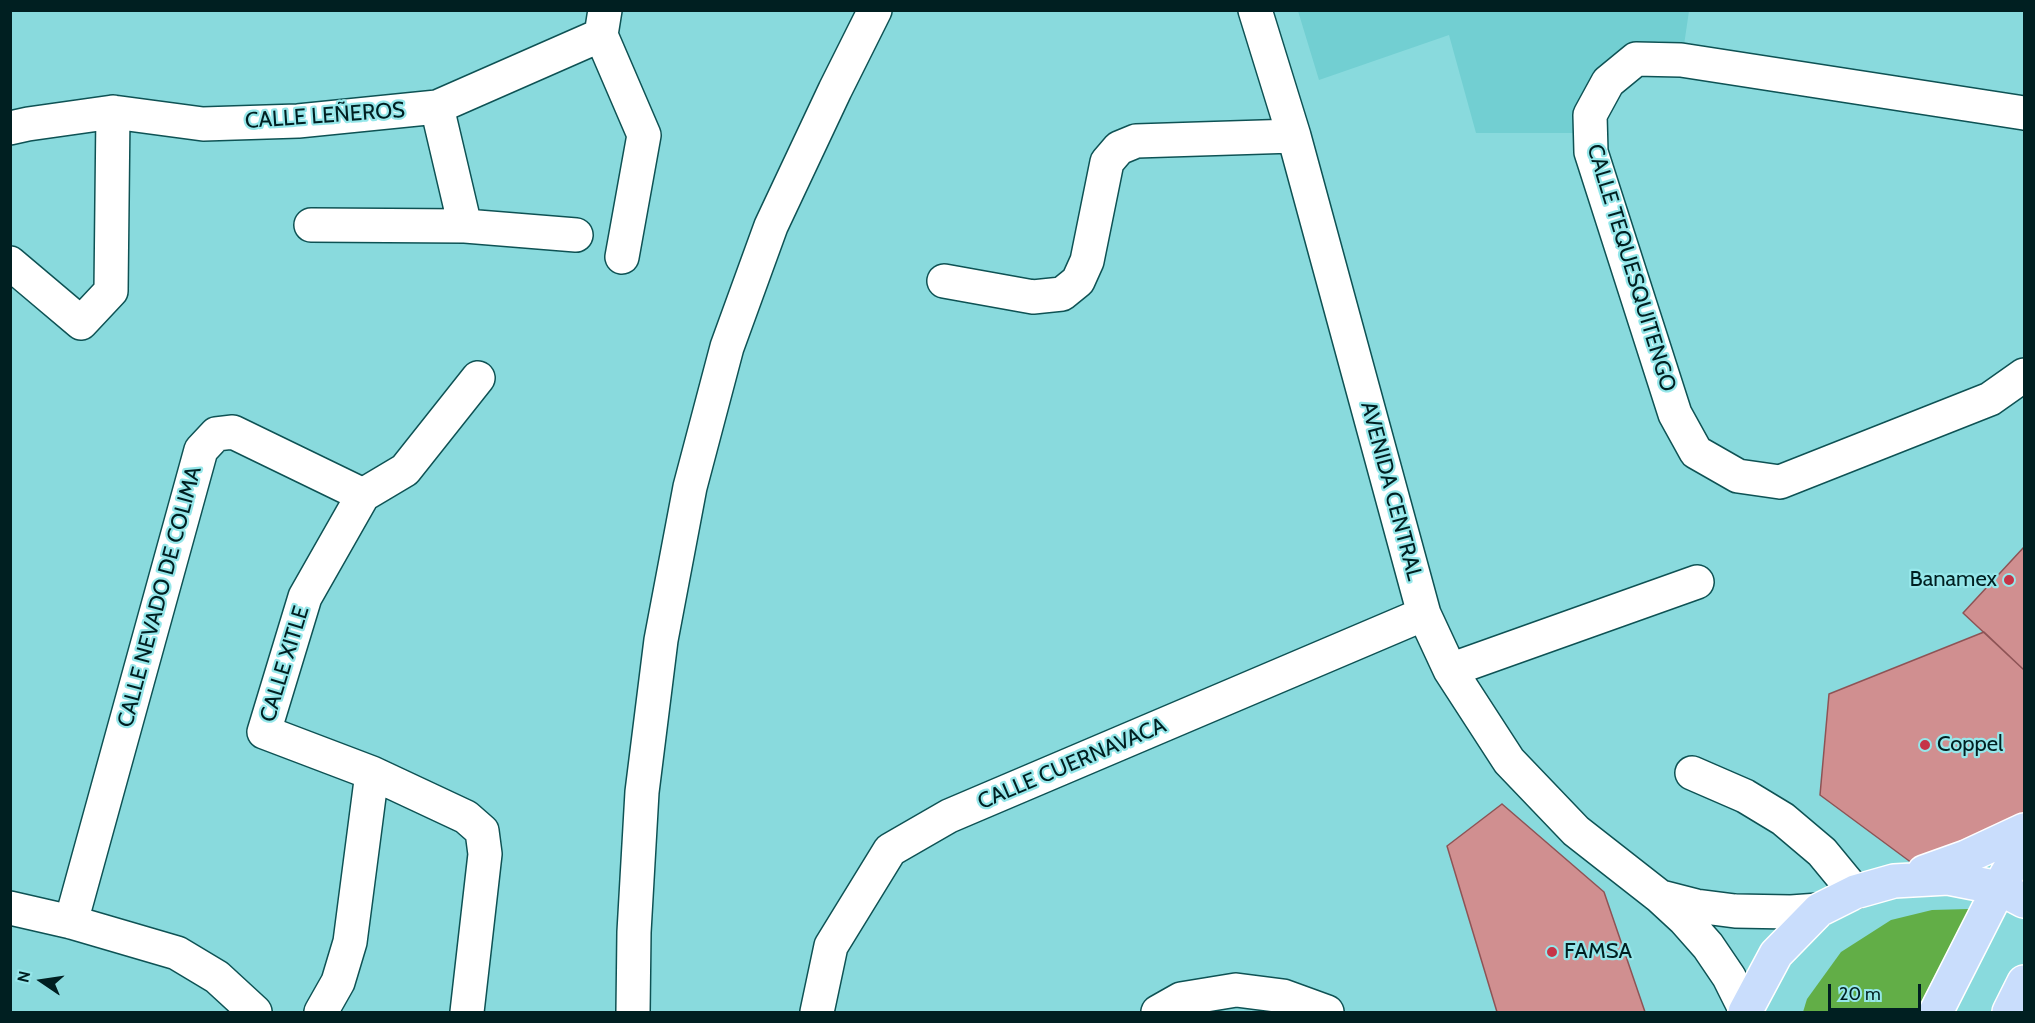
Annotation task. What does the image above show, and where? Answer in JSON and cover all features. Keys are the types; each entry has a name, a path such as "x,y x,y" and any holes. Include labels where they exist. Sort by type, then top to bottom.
{"main road":[{"path":"1745,1011 1776,954 1819,910 1855,892 1966,857 2025,830"},
{"path":"1936,1012 2012,895 2025,844"},
{"path":"1894,881 1948,878 2012,895"},
{"path":"2009,1012 2025,982"}],"street":[{"path":"633,1012 634,932 642,792 661,640 690,487 727,347 771,226 875,10"},
{"name":"AVENIDA CENTRAL","path":"1255,10 1294,136 1424,614 1450,670 1509,761 1576,831 1659,896 1685,920 1708,946 1729,977 1745,1011"},
{"path":"603,23 644,135 622,257"},
{"name":"CALLE LEÑEROS","path":"10,128 112,112 203,124 297,121 437,107 603,23"},
{"name":"CALLE TEQUESQUITENGO","path":"2025,112 1681,60 1636,59 1608,82 1590,115 1591,152 1675,414 1696,452 1738,476 1780,482 1989,399 2025,375"},
{"path":"437,107 465,226"},
{"path":"10,263 81,323 111,291 112,112"},
{"path":"944,281 1033,297 1062,294 1078,281 1087,261 1107,162 1119,148 1136,141 1294,136"},
{"path":"311,225 465,226 576,235"},
{"path":"363,495 405,470 478,378"},
{"name":"CALLE NEVADO DE COLIMA","path":"71,922 201,450 216,434 233,432 363,495"},
{"name":"CALLE XITLE","path":"363,495 305,597 264,732 372,773 466,817 482,831 484,854 467,1012"},
{"path":"1450,670 1697,582"},
{"name":"CALLE CUERNAVACA","path":"817,1012 831,946 890,850 949,816 1424,614"},
{"path":"321,1012 338,982 350,942 372,773"},
{"path":"1692,773 1745,796 1783,819 1822,852 1855,892"},
{"name":"AVENIDA CENTRAL","path":"1659,896 1696,906 1735,911 1819,910"},
{"path":"10,908 71,922 177,953 217,976 255,1012"},
{"path":"1158,1012 1181,999 1236,990 1283,996 1327,1012"}],"shaded area":[{"path":"1298,11 1689,11 1684,45 1658,41 1627,50 1577,133 1476,133 1449,35 1319,80"}],"green space":[{"path":"1969,909 1916,1012 1803,1012 1807,999 1841,952 1891,920 1932,910"}],"building":[{"name":"Banamex","path":"2024,547 2024,670 1963,613"},
{"name":"Coppel","path":"1984,632 2024,670 2024,817 1916,866 1820,795 1829,694"},
{"name":"FAMSA","path":"1502,804 1604,892 1645,1012 1497,1012 1447,846"}],"place":[{"name":"Banamex","path":"2009,580"},
{"name":"Coppel","path":"1925,745"},
{"name":"FAMSA","path":"1552,952"}]}
